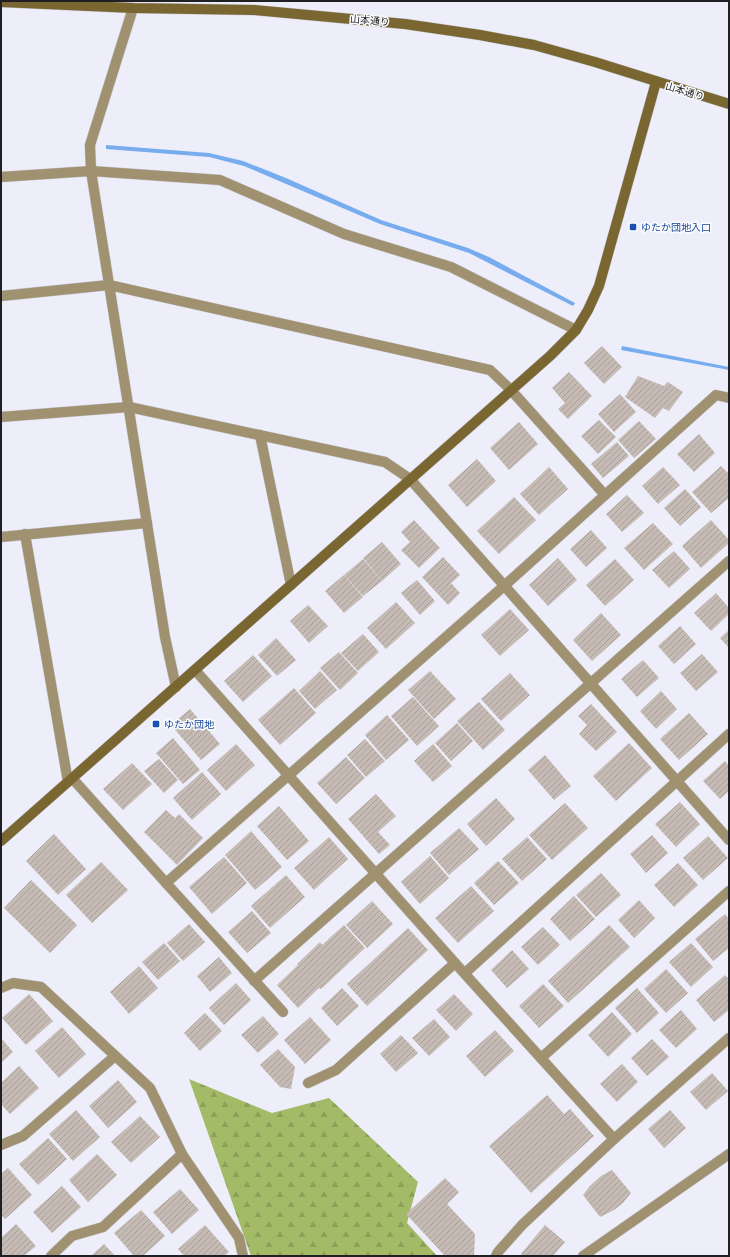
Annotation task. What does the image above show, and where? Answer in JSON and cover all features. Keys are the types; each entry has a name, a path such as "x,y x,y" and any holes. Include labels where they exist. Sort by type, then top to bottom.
{"street":[{"name":"山本通り","path":"1,2 133,8 254,10 405,24 534,45 729,104"},
{"path":"133,8 90,145 91,172 147,524 176,687"},
{"path":"1,841 550,356 576,330 588,310 598,286 656,82"},
{"path":"1,177 91,172 220,180 344,234 451,267 576,330"},
{"path":"1,296 109,285 490,370 511,390 605,495"},
{"path":"166,883 504,586 716,395 729,398"},
{"path":"1,417 129,407 384,462 410,479 729,840"},
{"path":"260,435 291,585"},
{"path":"1,537 147,524"},
{"path":"25,534 70,780 283,1012"},
{"path":"254,980 729,561"},
{"path":"195,670 464,973 614,1139"},
{"path":"464,973 729,734"},
{"path":"541,1058 729,891"},
{"path":"308,1083 336,1070 455,962"},
{"path":"1,988 13,983 41,987 150,1088 182,1154 239,1238 242,1256"},
{"path":"496,1256 522,1225 614,1139 729,1038"},
{"path":"1,1145 23,1136 115,1056"},
{"path":"51,1256 72,1236 103,1227 182,1154"},
{"path":"583,1256 729,1154"}],"green space":[{"path":"189,1079 272,1113 329,1098 418,1182 407,1223 437,1256 251,1256"}],"water":[{"path":"106,145 209,153 243,161 286,178 381,220 468,248 489,257 575,303 573,306 469,253 380,224 244,166 209,157 106,149"},
{"path":"622,346 729,367 729,370 621,350"}],"building":[{"path":"602,346 622,367 604,384 584,363"},
{"path":"569,372 592,396 568,419 558,409 565,403 552,388"},
{"path":"638,376 664,386 668,382 683,392 669,411 663,408 655,418 625,397"},
{"path":"620,394 636,412 614,432 598,414"},
{"path":"599,420 616,437 598,454 581,436"},
{"path":"639,421 656,439 634,458 618,440"},
{"path":"519,422 538,444 509,470 490,448"},
{"path":"699,434 715,453 694,472 677,454"},
{"path":"617,442 629,456 603,478 591,464"},
{"path":"477,459 496,481 467,507 448,485"},
{"path":"721,466 729,474 729,498 711,513 692,492"},
{"path":"549,467 568,489 539,515 520,494"},
{"path":"663,467 680,485 658,504 642,486"},
{"path":"685,489 701,507 680,526 664,508"},
{"path":"627,495 644,513 622,532 606,514"},
{"path":"514,497 536,520 499,554 477,531"},
{"path":"414,520 440,548 419,568 401,550 410,542 401,532"},
{"path":"711,520 729,540 729,543 701,568 682,546"},
{"path":"653,523 673,544 644,570 624,548"},
{"path":"591,530 607,548 586,567 570,549"},
{"path":"382,542 401,564 382,581 363,558"},
{"path":"674,551 690,569 669,588 652,570"},
{"path":"443,557 460,575 451,583 460,593 448,605 422,577"},
{"path":"558,558 577,580 548,606 529,585"},
{"path":"363,559 382,581 363,596 344,575"},
{"path":"615,559 634,580 605,606 586,585"},
{"path":"344,575 363,597 344,613 325,591"},
{"path":"417,580 435,601 420,615 401,593"},
{"path":"716,593 729,608 729,614 711,631 694,613"},
{"path":"396,602 415,623 386,649 367,628"},
{"path":"308,605 328,626 309,643 290,621"},
{"path":"510,609 529,630 500,656 481,635"},
{"path":"601,613 621,635 592,661 573,640"},
{"path":"680,626 696,644 674,664 658,646"},
{"path":"729,630 729,648 720,638"},
{"path":"363,634 379,652 358,671 341,653"},
{"path":"276,638 296,660 277,676 258,655"},
{"path":"339,652 358,673 340,690 320,668"},
{"path":"702,654 718,672 696,691 680,673"},
{"path":"253,655 272,676 243,702 224,681"},
{"path":"643,660 659,678 637,697 621,679"},
{"path":"320,671 337,690 315,709 299,691"},
{"path":"430,671 456,699 434,719 408,690"},
{"path":"510,673 530,695 501,721 481,699"},
{"path":"294,688 316,713 280,745 258,720"},
{"path":"661,691 677,709 656,729 640,711"},
{"path":"413,697 439,726 417,746 391,716"},
{"path":"479,702 505,730 483,750 457,721"},
{"path":"591,704 617,732 596,751 579,734 587,725 578,716"},
{"path":"190,709 220,744 201,760 171,725"},
{"path":"689,713 708,734 679,760 660,739"},
{"path":"387,715 409,740 386,760 365,735"},
{"path":"457,723 473,741 451,761 435,743"},
{"path":"173,738 200,770 183,784 156,753"},
{"path":"365,739 385,761 366,777 347,755"},
{"path":"629,743 652,768 616,801 593,776"},
{"path":"236,744 255,765 226,791 207,770"},
{"path":"433,744 452,766 433,782 414,761"},
{"path":"545,755 571,786 554,800 528,770"},
{"path":"346,757 365,778 336,804 317,783"},
{"path":"159,759 178,780 164,793 144,771"},
{"path":"725,761 729,766 729,791 720,799 703,781"},
{"path":"132,763 152,784 123,810 103,789"},
{"path":"202,772 221,794 192,820 173,798"},
{"path":"376,794 396,816 378,832 390,845 379,854 348,819"},
{"path":"496,798 515,819 486,846 467,824"},
{"path":"680,802 700,824 676,847 655,824"},
{"path":"565,803 588,828 552,860 529,835"},
{"path":"279,806 309,841 287,860 257,826"},
{"path":"166,810 175,818 179,814 203,838 177,865 144,832"},
{"path":"459,828 479,849 449,875 430,853"},
{"path":"251,831 282,867 255,890 225,855"},
{"path":"54,834 86,869 58,895 26,861"},
{"path":"652,835 668,853 646,873 630,854"},
{"path":"708,836 728,858 703,880 683,858"},
{"path":"329,837 348,859 314,890 294,868"},
{"path":"527,837 547,859 522,881 502,859"},
{"path":"430,856 449,878 420,904 401,882"},
{"path":"224,857 247,883 212,914 189,887"},
{"path":"498,861 519,883 494,905 474,883"},
{"path":"101,862 128,890 92,923 66,895"},
{"path":"678,863 698,885 674,907 654,885"},
{"path":"601,873 621,895 596,917 576,895"},
{"path":"286,875 305,897 270,928 251,906"},
{"path":"31,880 77,925 50,953 4,908"},
{"path":"471,886 494,911 458,943 435,918"},
{"path":"574,896 595,919 570,941 550,919"},
{"path":"639,900 655,918 634,938 618,920"},
{"path":"372,901 393,924 367,948 346,925"},
{"path":"252,911 271,933 247,953 228,932"},
{"path":"725,914 729,919 729,948 713,961 695,939"},
{"path":"189,924 205,942 183,961 167,943"},
{"path":"344,925 365,948 298,1008 277,985 320,942 322,945"},
{"path":"609,925 630,947 568,1003 548,981"},
{"path":"543,927 560,945 538,965 521,947"},
{"path":"408,928 428,950 367,1006 347,984"},
{"path":"164,943 180,961 158,980 142,962"},
{"path":"691,943 713,967 691,987 669,962"},
{"path":"512,950 529,969 507,988 491,970"},
{"path":"219,957 232,973 210,992 197,976"},
{"path":"139,966 158,988 129,1014 110,992"},
{"path":"666,969 688,993 666,1013 644,989"},
{"path":"725,975 729,979 729,1010 714,1022 696,1000"},
{"path":"236,983 251,1000 224,1025 209,1008"},
{"path":"543,984 564,1006 539,1028 519,1006"},
{"path":"342,988 359,1006 337,1026 321,1008"},
{"path":"637,988 659,1013 637,1033 615,1008"},
{"path":"29,994 53,1021 26,1045 2,1018"},
{"path":"454,994 473,1014 456,1031 436,1010"},
{"path":"681,1010 697,1029 676,1048 659,1030"},
{"path":"612,1012 632,1034 608,1057 588,1035"},
{"path":"205,1013 222,1031 200,1051 184,1033"},
{"path":"263,1016 279,1034 258,1053 241,1035"},
{"path":"310,1017 331,1040 305,1064 284,1040"},
{"path":"434,1019 450,1037 429,1056 412,1038"},
{"path":"62,1027 86,1054 59,1078 35,1051"},
{"path":"495,1030 514,1051 485,1077 466,1056"},
{"path":"401,1035 418,1053 396,1072 380,1054"},
{"path":"1,1038 13,1052 1,1063"},
{"path":"652,1039 669,1057 647,1076 631,1058"},
{"path":"278,1049 295,1067 291,1089 280,1087 260,1065"},
{"path":"622,1064 638,1082 617,1102 600,1084"},
{"path":"19,1066 39,1088 10,1114 1,1104 1,1083"},
{"path":"712,1073 728,1091 706,1110 690,1092"},
{"path":"118,1080 137,1102 108,1128 89,1106"},
{"path":"547,1095 564,1114 570,1109 594,1136 531,1193 489,1146"},
{"path":"76,1110 100,1137 73,1161 49,1134"},
{"path":"670,1110 686,1128 664,1148 648,1129"},
{"path":"140,1116 160,1137 131,1163 111,1142"},
{"path":"48,1138 67,1159 38,1185 19,1164"},
{"path":"97,1154 117,1175 88,1202 69,1180"},
{"path":"8,1168 32,1195 5,1219 1,1215 1,1174"},
{"path":"612,1170 631,1193 623,1203 614,1210 600,1217 583,1195 601,1176"},
{"path":"445,1178 459,1192 447,1204 475,1234 474,1256 445,1256 406,1214"},
{"path":"62,1186 81,1207 52,1233 33,1212"},
{"path":"180,1189 199,1210 172,1234 153,1212"},
{"path":"141,1210 165,1236 143,1256 134,1256 114,1233"},
{"path":"16,1224 36,1246 24,1256 1,1256 1,1238"},
{"path":"205,1225 229,1252 224,1256 184,1256 178,1249"},
{"path":"545,1225 565,1242 553,1256 524,1256 521,1254"},
{"path":"104,1244 115,1256 91,1256"}],"place":[{"name":"ゆたか団地入口","path":"633,227"},
{"name":"ゆたか団地","path":"156,724"}]}
